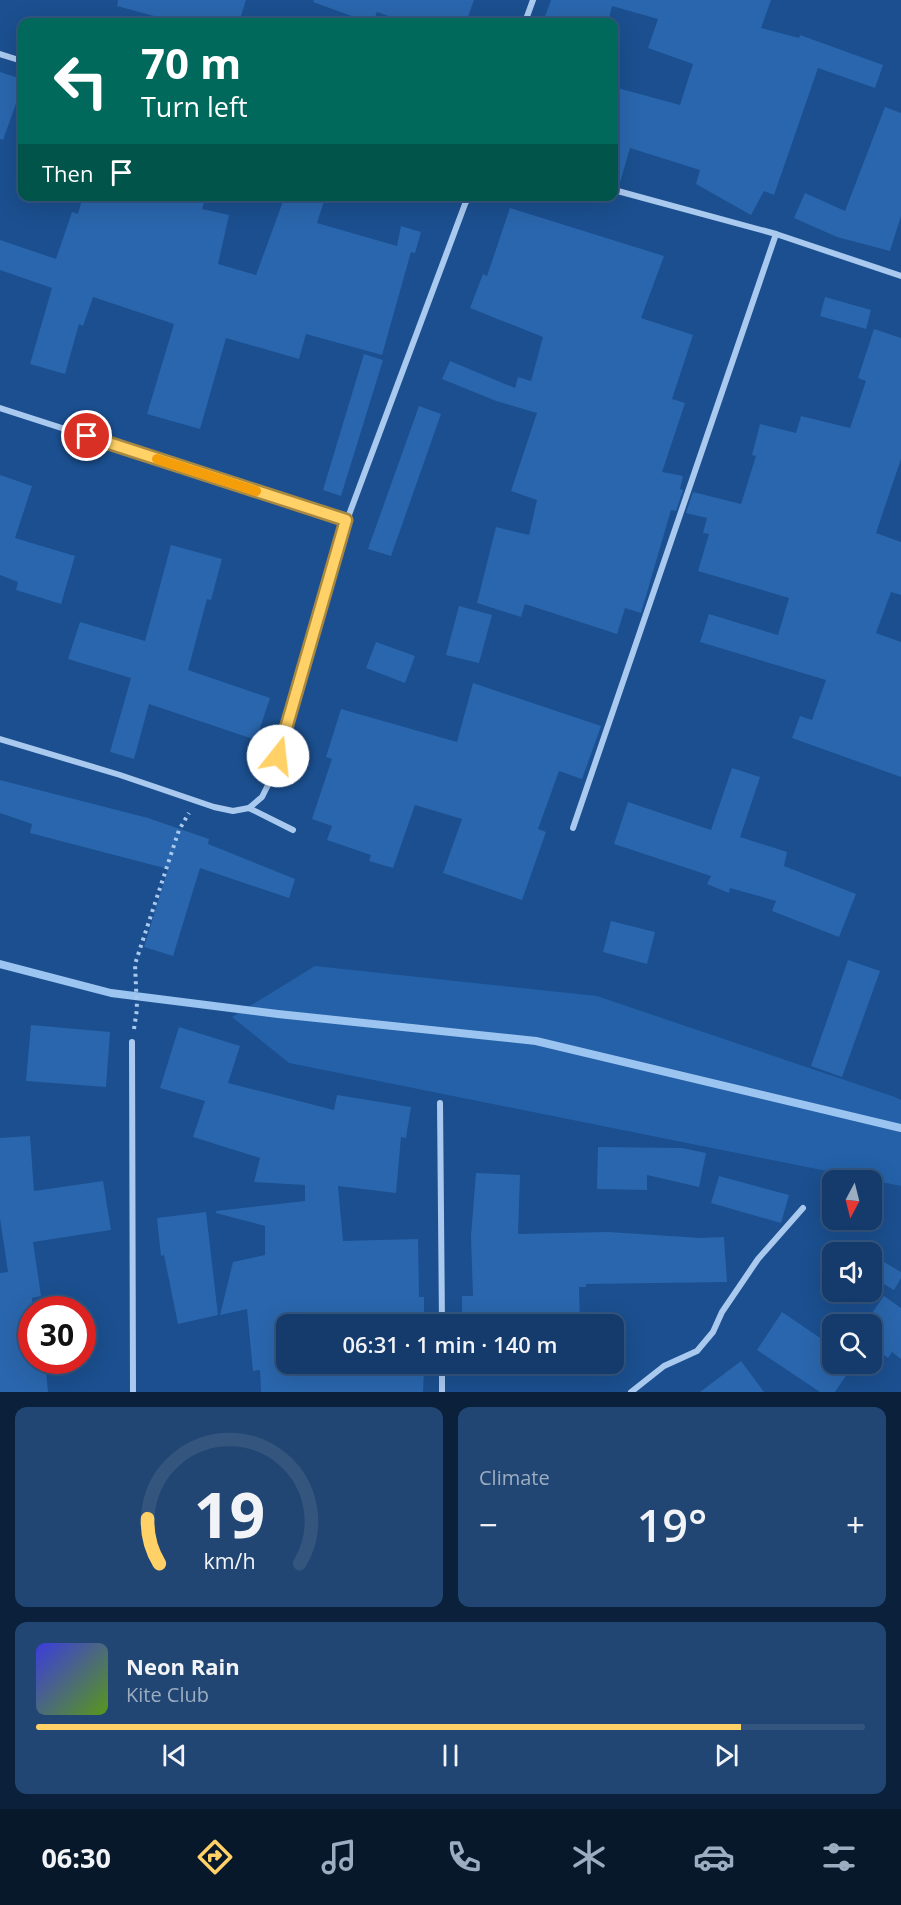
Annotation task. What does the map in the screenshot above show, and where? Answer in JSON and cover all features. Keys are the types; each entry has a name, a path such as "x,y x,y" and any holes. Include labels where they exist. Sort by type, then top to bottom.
{"street":[{"path":"526,18 532,0"},
{"path":"0,54 18,60"},
{"path":"618,191 776,234 901,276"},
{"path":"0,739 233,811 249,808 262,797 272,777 346,520 467,201"},
{"path":"573,828 776,234"},
{"path":"0,408 346,520"},
{"path":"249,808 292,830"},
{"path":"132,1042 133,1392"},
{"path":"440,1103 442,1314"},
{"path":"632,1392 664,1365 697,1351 714,1332 722,1312 758,1259 803,1208"},
{"path":"442,1374 442,1392"}],"path":[{"path":"137,1009 135,964 179,830 196,800"}],"shaded area":[{"path":"315,966 597,996 901,1100 901,1186 882,1182 882,1170 822,1170 289,1063 232,1017"}],"building":[{"path":"118,0 246,0 240,18 161,18 117,6"},
{"path":"314,0 474,0 467,18 394,18 377,12 375,18 357,18 313,2"},
{"path":"551,0 771,0 761,28 799,38 800,35 883,65 875,88 818,68 774,195 764,191 751,215 696,184 700,170 630,148 618,186 618,88 680,105 693,64 648,48 658,19 612,6 609,18 544,18"},
{"path":"0,72 18,78 18,98 3,140 0,139"},
{"path":"885,107 901,113 901,216 890,251 837,237 794,218 805,193 845,211"},
{"path":"82,201 204,201 202,209 229,215 218,264 256,275 283,201 324,201 317,223 397,246 401,226 421,232 415,253 411,252 382,355 306,334 299,359 226,338 200,429 147,414 174,324 93,297 83,326 79,324 65,374 30,364 52,288 0,270 0,240 56,259 72,212 78,214"},
{"path":"510,208 664,256 641,318 693,335 672,399 685,403 662,472 683,476 680,489 683,490 676,511 671,510 641,613 625,608 617,634 525,604 521,617 477,603 496,527 529,535 537,500 511,491 537,413 496,401 442,379 450,361 515,388 518,377 531,381 543,337 470,308 483,274 487,276"},
{"path":"825,297 871,310 866,329 820,316"},
{"path":"874,329 901,338 901,459 876,533 901,542 901,595 891,592 876,633 901,642 901,777 792,738 800,716 812,720 826,680 700,642 709,614 778,635 789,598 698,571 709,534 703,533 707,518 686,513 693,492 741,504 756,456 752,455 760,424 796,433 801,416 850,428 866,381 858,378"},
{"path":"364,354 383,360 341,496 323,490"},
{"path":"419,406 441,414 391,556 368,549"},
{"path":"0,475 32,486 15,538 75,556 61,604 16,590 18,582 0,575"},
{"path":"171,545 222,559 211,600 207,599 188,670 270,698 256,740 149,704 134,759 110,752 131,678 68,659 80,622 145,641"},
{"path":"459,606 492,615 479,663 446,655"},
{"path":"376,642 415,656 405,683 366,668"},
{"path":"473,683 601,726 582,779 559,771 538,829 546,832 522,900 443,873 462,819 415,805 393,868 369,861 371,855 327,840 332,826 312,819 332,759 326,757 341,709 457,742"},
{"path":"732,768 760,777 740,837 787,852 784,866 856,894 839,937 772,911 776,901 730,888 729,893 707,884 711,876 614,844 628,802 711,830"},
{"path":"0,780 148,818 209,839 208,844 295,879 289,898 200,868 173,956 144,947 168,869 30,833 32,824 0,813"},
{"path":"611,921 655,932 647,964 603,952"},
{"path":"848,960 880,971 842,1077 811,1066"},
{"path":"31,1025 110,1032 106,1087 26,1081"},
{"path":"179,1027 240,1046 228,1083 334,1110 337,1095 411,1107 406,1138 401,1137 396,1193 338,1186 343,1241 418,1239 419,1297 424,1297 424,1314 276,1314 276,1374 424,1374 423,1392 261,1392 260,1370 253,1371 247,1309 220,1315 233,1262 265,1255 265,1226 216,1213 216,1211 305,1201 305,1185 254,1182 260,1158 193,1137 205,1101 160,1088"},
{"path":"30,1136 34,1191 103,1181 111,1230 33,1242 41,1296 18,1296 18,1374 46,1374 48,1392 0,1392 0,1273 8,1272 0,1218 0,1138"},
{"path":"598,1147 682,1148 706,1153 699,1187 647,1175 647,1190 597,1189"},
{"path":"476,1173 520,1175 518,1234 608,1232 701,1238 724,1237 727,1282 586,1284 586,1287 579,1287 580,1314 462,1314 462,1296 473,1296 471,1236"},
{"path":"719,1176 789,1195 781,1223 711,1203"},
{"path":"206,1212 218,1315 178,1324 164,1255 161,1256 157,1218"},
{"path":"882,1261 901,1272 901,1278 894,1290 882,1283"},
{"path":"884,1296 901,1308 901,1359 892,1352 888,1358 882,1354 882,1314 872,1313 882,1302"},
{"path":"782,1312 822,1339 822,1374 847,1374 835,1392 820,1392 757,1350"},
{"path":"741,1361 764,1392 700,1392"}],"waterway":[{"path":"0,964 111,993 278,1014 536,1041 901,1128"}],"slow traffic":[{"path":"157,459 256,491"}],"route":[{"path":"87,436 346,520 278,756"}]}
